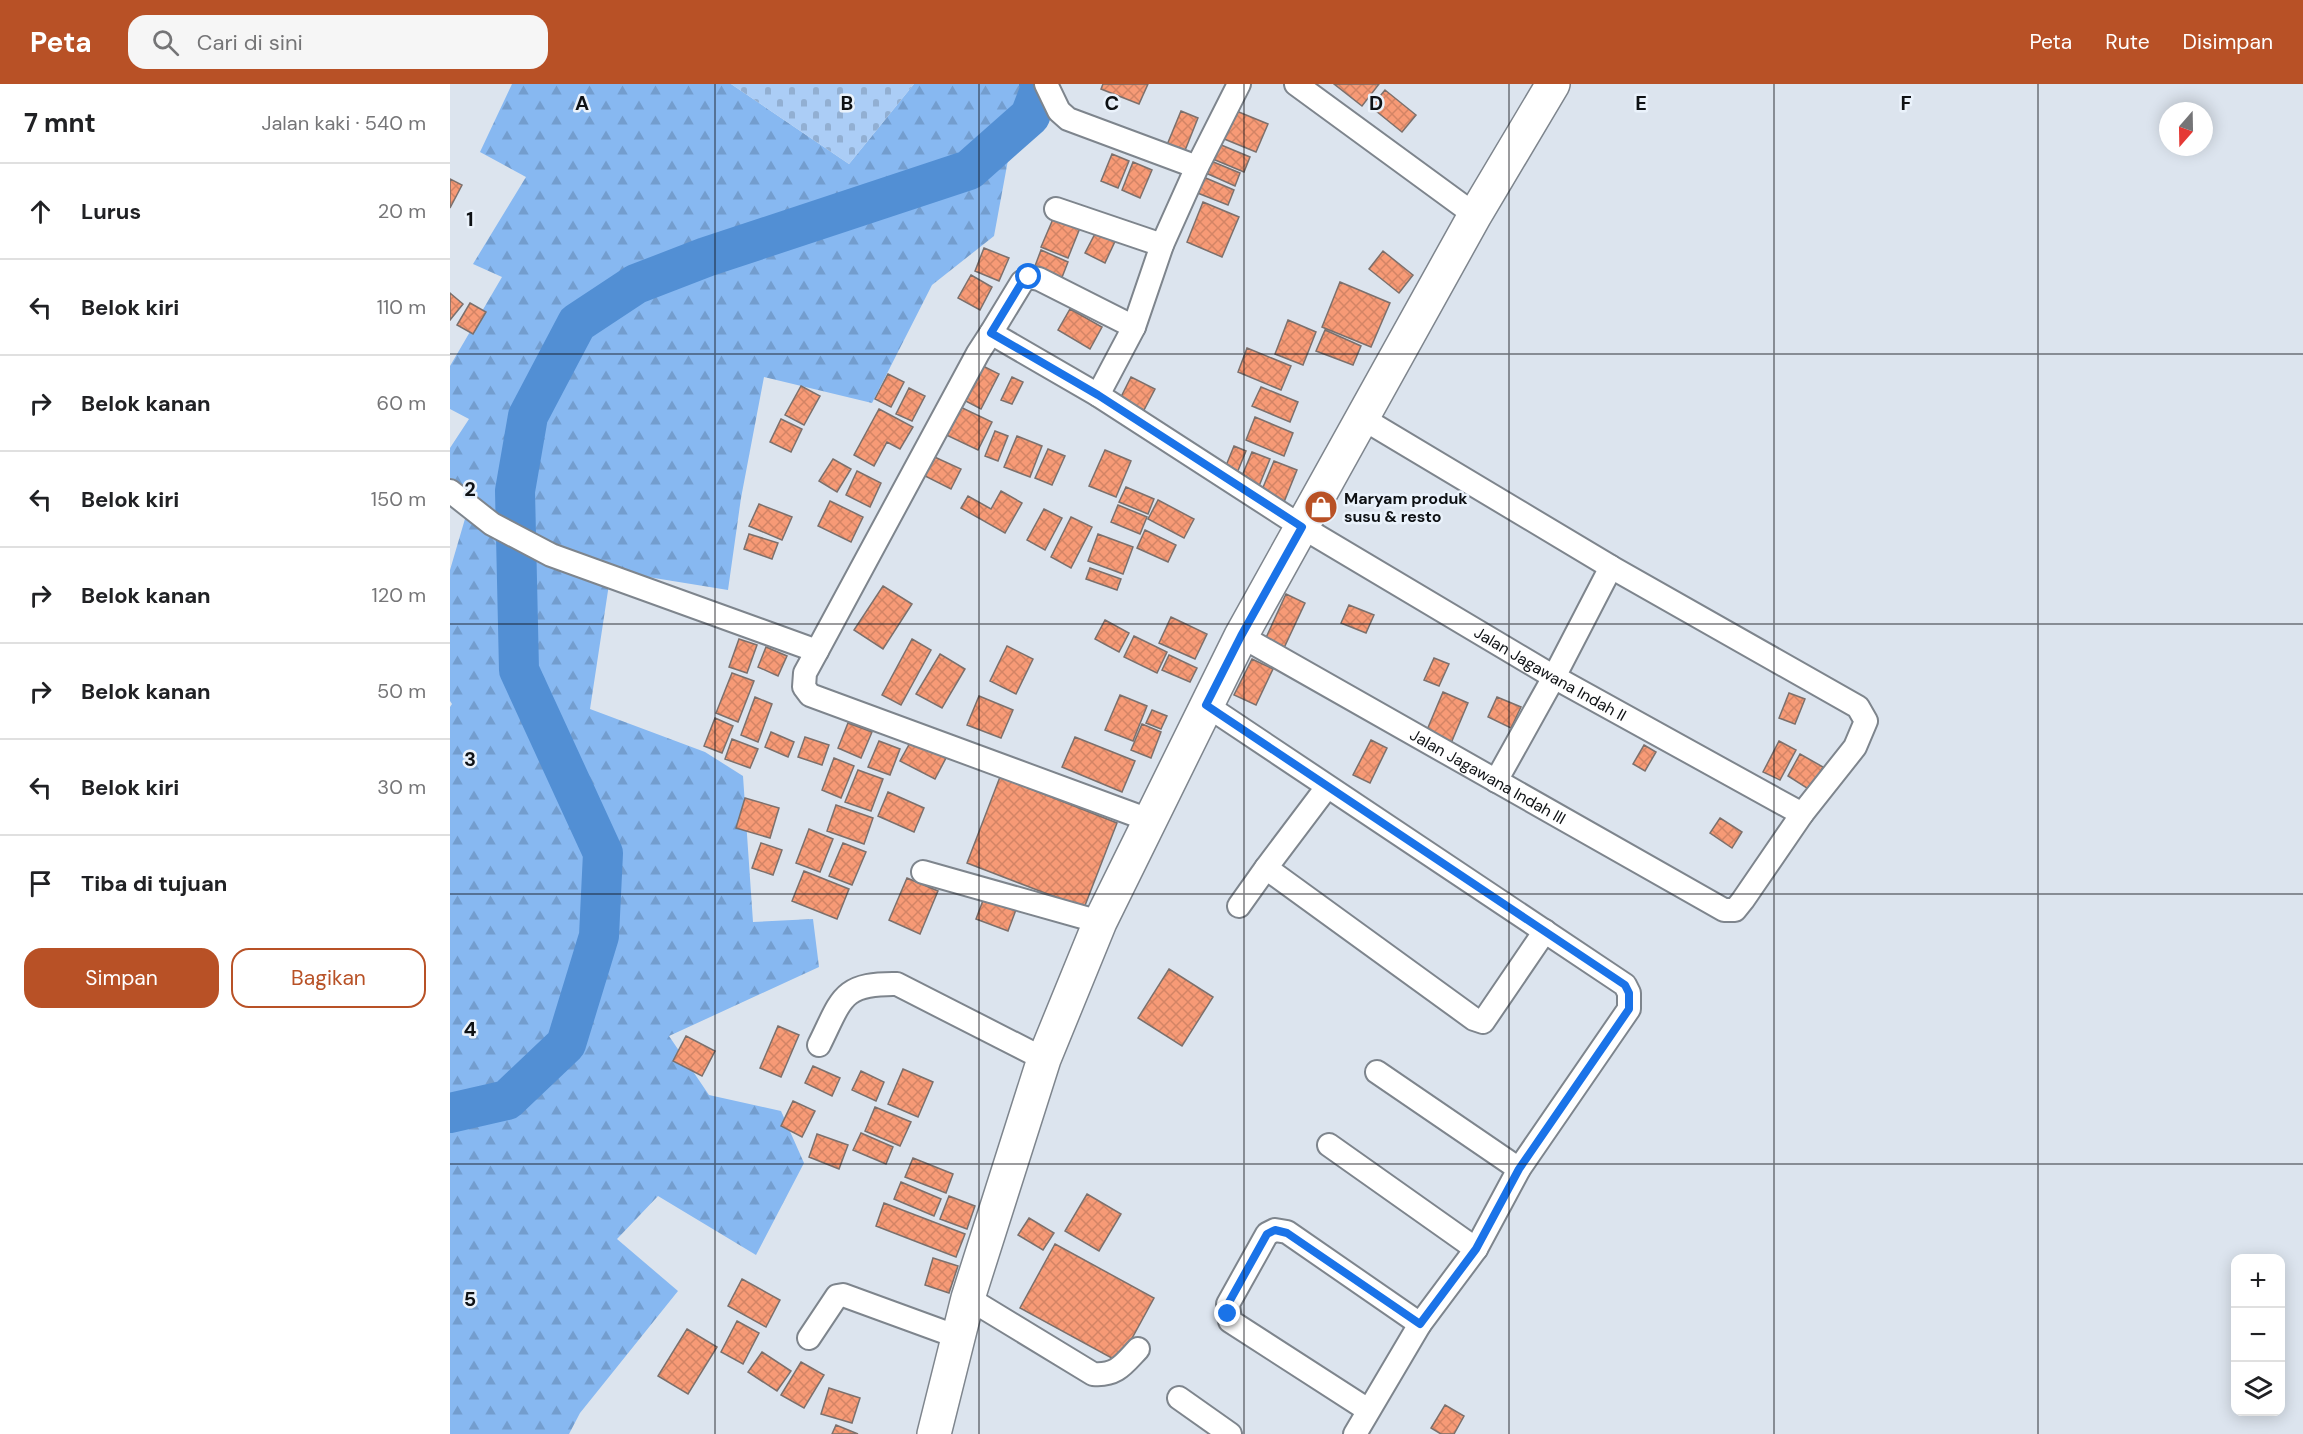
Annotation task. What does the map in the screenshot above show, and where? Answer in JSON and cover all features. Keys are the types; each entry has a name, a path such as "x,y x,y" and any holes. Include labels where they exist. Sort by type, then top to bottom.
{"street":[{"path":"1046,84 1059,111 1068,119 1197,167"},
{"path":"1098,395 1134,327 1162,245 1197,167 1239,84"},
{"path":"1296,84 1475,215"},
{"path":"934,1434 968,1298 1044,1059 1100,922 1241,636 1475,215 1553,84"},
{"path":"1056,209 1162,245"},
{"path":"1134,327 1039,279 1029,277 1022,282 966,374 803,681 810,695 1149,820"},
{"name":"Jalan Jagawana Indah II","path":"991,333 1098,395 1302,527 1554,677 1802,814"},
{"path":"1362,418 1611,567 1858,706 1866,721 1855,747 1802,814"},
{"path":"450,491 492,524 551,555 817,651"},
{"path":"1496,781 1554,677 1611,567"},
{"name":"Jalan Jagawana Indah III","path":"1241,636 1724,910 1735,910 1802,814"},
{"path":"1206,705 1625,985 1629,993 1629,1009 1519,1169 1476,1249 1420,1324 1355,1434"},
{"path":"1239,906 1327,787"},
{"path":"1266,868 1479,1022 1484,1022 1545,931"},
{"path":"923,872 1100,922"},
{"path":"819,1045 836,1010 849,992 874,984 897,984 1044,1059"},
{"path":"1377,1072 1519,1169"},
{"path":"1329,1145 1476,1249"},
{"path":"1368,1410 1230,1321 1228,1304 1267,1234 1275,1230 1287,1233 1420,1324"},
{"path":"809,1338 837,1296 843,1295 958,1337"},
{"path":"968,1298 1093,1374 1107,1375 1122,1366 1138,1349"},
{"path":"1179,1398 1230,1434"}],"green space":[{"path":"512,84 731,84 849,164 914,84 1022,84 994,236 932,285 872,403 764,377 741,498 728,590 611,571 590,709 705,752 743,776 753,922 813,919 819,967 669,1036 709,1095 781,1111 804,1163 756,1255 658,1196 617,1239 678,1291 580,1413 569,1434 450,1434 450,707 452,704 450,701 450,570 467,512 450,499 450,448 469,419 450,409 450,366 502,277 473,264 526,177 480,152"},
{"path":"731,84 914,84 849,164"}],"building":[{"path":"1103,84 1148,84 1139,104 1101,89"},
{"path":"1334,84 1379,84 1362,106"},
{"path":"1385,90 1416,115 1402,132 1371,107"},
{"path":"1229,108 1268,124 1256,152 1217,136"},
{"path":"1181,111 1198,118 1184,153 1167,145"},
{"path":"1214,142 1250,157 1244,172 1208,157"},
{"path":"1112,154 1129,161 1118,188 1101,181"},
{"path":"1211,161 1240,173 1235,186 1206,173"},
{"path":"1133,162 1152,170 1140,198 1122,190"},
{"path":"1201,176 1234,190 1228,205 1195,192"},
{"path":"450,179 462,185 450,208"},
{"path":"1203,202 1239,217 1222,257 1187,242"},
{"path":"1056,212 1082,223 1068,258 1041,247"},
{"path":"1098,228 1117,237 1105,263 1085,253"},
{"path":"984,248 1009,258 999,281 975,271"},
{"path":"1041,250 1068,262 1059,285 1032,274"},
{"path":"1383,251 1413,275 1399,293 1369,269"},
{"path":"971,275 992,287 980,310 958,298"},
{"path":"1340,282 1390,303 1371,347 1322,327"},
{"path":"450,293 463,304 450,320"},
{"path":"470,303 486,312 473,334 457,325"},
{"path":"1070,309 1102,327 1090,349 1058,330"},
{"path":"1288,320 1316,332 1303,365 1275,354"},
{"path":"1325,330 1361,346 1353,365 1316,351"},
{"path":"1247,348 1291,366 1281,390 1238,372"},
{"path":"973,361 999,374 981,409 956,396"},
{"path":"888,374 904,382 891,407 875,399"},
{"path":"1012,377 1023,382 1012,404 1001,400"},
{"path":"1131,377 1155,389 1144,410 1120,399"},
{"path":"801,386 820,396 804,425 785,415"},
{"path":"1261,387 1298,402 1290,422 1252,406"},
{"path":"909,388 925,396 912,421 896,414"},
{"path":"954,404 992,422 978,450 940,432"},
{"path":"879,409 913,427 900,449 887,442 874,466 854,455"},
{"path":"1255,417 1293,433 1284,456 1246,440"},
{"path":"781,419 802,429 791,452 770,442"},
{"path":"995,431 1008,436 998,461 985,456"},
{"path":"1017,436 1042,446 1030,477 1004,467"},
{"path":"1234,446 1246,451 1235,478 1223,473"},
{"path":"1048,449 1065,456 1052,485 1035,478"},
{"path":"1105,450 1131,461 1116,497 1089,486"},
{"path":"1252,452 1270,459 1257,491 1239,483"},
{"path":"928,454 961,469 951,489 919,473"},
{"path":"833,459 851,469 837,492 819,481"},
{"path":"1274,461 1297,470 1282,507 1259,497"},
{"path":"857,471 881,483 870,507 846,495"},
{"path":"1126,487 1154,499 1148,514 1119,502"},
{"path":"1001,491 1022,503 1005,533 961,508 968,496 991,509"},
{"path":"1158,500 1194,519 1184,538 1148,519"},
{"path":"830,501 863,517 851,542 818,526"},
{"path":"759,504 792,517 782,540 749,526"},
{"path":"1118,505 1147,517 1140,534 1111,522"},
{"path":"1044,509 1062,518 1045,550 1027,540"},
{"path":"1071,517 1092,527 1071,568 1051,557"},
{"path":"1145,530 1176,545 1168,562 1137,548"},
{"path":"749,534 778,543 772,559 744,549"},
{"path":"1098,534 1133,547 1123,574 1088,561"},
{"path":"1090,568 1121,579 1117,590 1086,579"},
{"path":"883,586 912,604 883,649 854,630"},
{"path":"1286,594 1305,603 1283,650 1264,642"},
{"path":"1349,605 1374,615 1366,633 1341,623"},
{"path":"1171,617 1207,634 1195,659 1159,643"},
{"path":"1105,620 1129,633 1119,652 1095,639"},
{"path":"1134,636 1167,652 1157,673 1124,657"},
{"path":"739,639 757,645 747,673 729,667"},
{"path":"912,639 931,650 901,705 882,695"},
{"path":"1007,646 1033,659 1016,694 990,681"},
{"path":"766,647 787,656 778,676 758,667"},
{"path":"940,654 965,669 942,708 916,694"},
{"path":"1169,655 1197,668 1190,682 1162,670"},
{"path":"1434,658 1449,664 1439,686 1424,680"},
{"path":"1252,659 1273,669 1256,705 1234,695"},
{"path":"732,673 754,681 738,722 716,713"},
{"path":"1443,692 1468,703 1449,748 1424,737"},
{"path":"1789,693 1805,699 1795,724 1779,718"},
{"path":"1120,695 1147,706 1133,741 1105,730"},
{"path":"979,696 1013,710 1001,738 967,725"},
{"path":"755,697 772,704 758,742 741,735"},
{"path":"1497,697 1521,707 1511,728 1488,717"},
{"path":"1152,710 1167,716 1161,729 1146,723"},
{"path":"715,718 733,726 722,753 704,746"},
{"path":"848,723 872,732 861,758 838,748"},
{"path":"1142,724 1161,732 1151,758 1131,750"},
{"path":"771,732 794,742 788,757 765,747"},
{"path":"805,737 829,745 822,765 798,757"},
{"path":"1075,737 1135,761 1122,792 1062,767"},
{"path":"732,739 758,749 750,768 725,759"},
{"path":"1371,740 1387,748 1370,783 1353,775"},
{"path":"879,741 900,749 890,775 868,767"},
{"path":"911,741 946,758 935,779 900,761"},
{"path":"1779,741 1796,750 1780,780 1763,772"},
{"path":"1644,745 1656,752 1645,771 1633,764"},
{"path":"1800,754 1823,767 1810,790 1788,776"},
{"path":"834,758 854,766 841,798 822,790"},
{"path":"858,770 883,779 871,811 845,802"},
{"path":"1000,777 1117,823 1084,908 967,863"},
{"path":"888,792 924,808 914,832 878,816"},
{"path":"745,798 779,808 770,838 736,828"},
{"path":"836,805 873,818 864,844 827,831"},
{"path":"1720,818 1742,832 1732,848 1710,833"},
{"path":"809,829 833,839 820,872 796,863"},
{"path":"761,843 782,850 773,875 752,868"},
{"path":"843,843 866,852 852,885 829,876"},
{"path":"804,871 849,889 837,919 792,901"},
{"path":"907,878 938,891 920,934 889,920"},
{"path":"985,895 1017,907 1008,931 976,919"},
{"path":"1169,969 1213,997 1182,1046 1138,1018"},
{"path":"778,1026 799,1035 781,1077 760,1068"},
{"path":"686,1036 715,1051 702,1076 673,1061"},
{"path":"813,1066 840,1078 832,1096 805,1083"},
{"path":"903,1069 933,1082 918,1117 888,1104"},
{"path":"861,1071 884,1082 876,1101 852,1090"},
{"path":"793,1101 815,1111 802,1137 781,1126"},
{"path":"875,1107 911,1122 900,1146 865,1131"},
{"path":"861,1133 893,1147 886,1164 853,1150"},
{"path":"817,1134 848,1145 839,1169 809,1157"},
{"path":"913,1158 953,1174 946,1193 905,1177"},
{"path":"901,1182 941,1199 934,1216 894,1199"},
{"path":"1087,1194 1121,1214 1099,1251 1065,1231"},
{"path":"949,1196 975,1206 967,1229 940,1219"},
{"path":"884,1203 965,1234 956,1257 876,1226"},
{"path":"1029,1218 1054,1233 1043,1250 1018,1235"},
{"path":"1055,1244 1154,1298 1119,1362 1020,1308"},
{"path":"933,1258 958,1266 949,1293 925,1285"},
{"path":"742,1279 780,1300 766,1327 728,1306"},
{"path":"737,1321 759,1333 743,1364 721,1352"},
{"path":"687,1329 717,1347 688,1394 658,1376"},
{"path":"762,1352 791,1371 777,1391 748,1372"},
{"path":"801,1362 824,1375 804,1408 781,1395"},
{"path":"829,1388 860,1398 852,1423 821,1414"},
{"path":"1445,1405 1464,1416 1454,1434 1441,1434 1431,1428"},
{"path":"836,1425 858,1434 832,1434"}],"waterway":[{"path":"450,1113 507,1100 566,1044 599,936 603,853 519,670 515,491 528,416 577,323 636,284 706,257 969,170 1030,116 1040,90 1039,84"}],"place":[{"name":"Maryam produk susu & resto","path":"1321,507"}],"route":[{"path":"1029,277 1022,282 991,333 1098,395 1302,527 1241,636 1206,705 1625,985 1629,993 1629,1009 1519,1169 1476,1249 1420,1324 1282,1230 1275,1230 1267,1234 1228,1304 1228,1314"}]}
